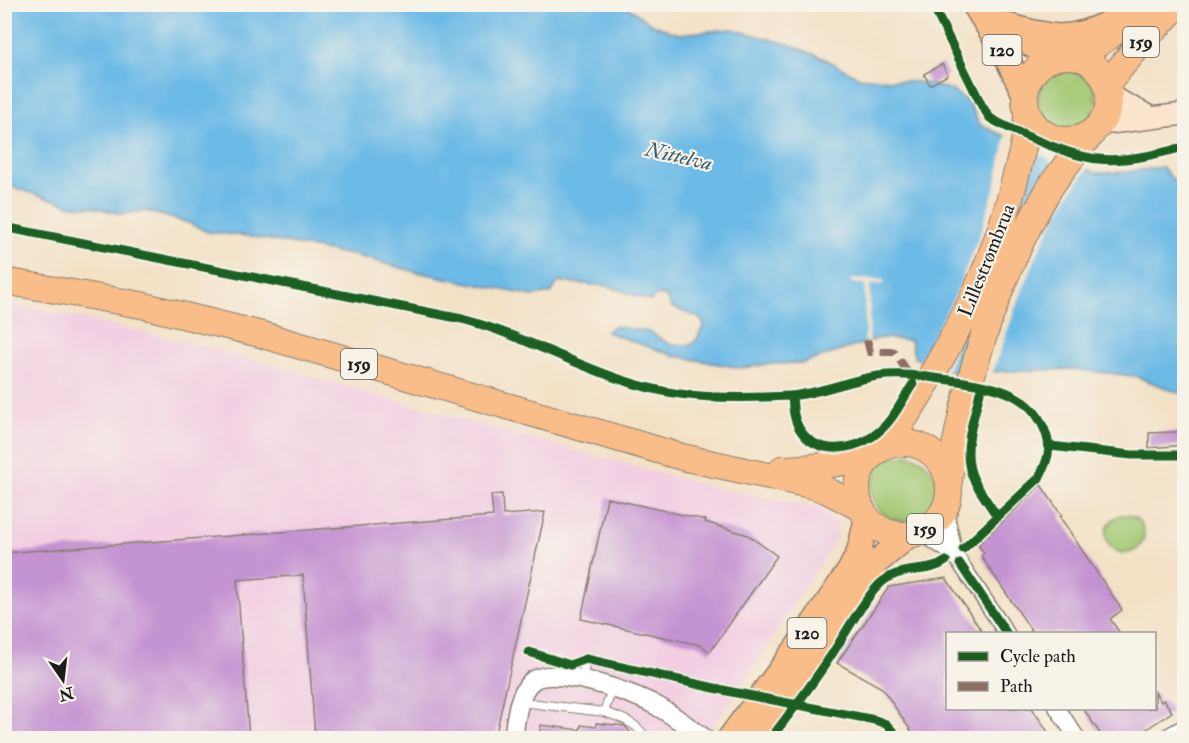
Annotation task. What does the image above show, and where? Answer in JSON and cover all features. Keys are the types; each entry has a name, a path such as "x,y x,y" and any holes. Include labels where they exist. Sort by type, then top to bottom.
{"highway":[{"name":"159","path":"1108,89 1137,47 1179,4"},
{"name":"159","path":"1026,112 1031,77 1037,69 1110,36 1147,5"},
{"name":"159","path":"1065,58 1097,67 1108,89 1107,112 1090,136"},
{"path":"1026,112 1043,134 1053,138 1072,141 1090,136"},
{"name":"Lillestrømbrua","path":"879,450 927,386 971,304 986,270 1008,208 1026,112"},
{"name":"Lillestrømbrua","path":"949,481 967,391 995,306 1024,238 1050,188 1090,136"},
{"name":"159","path":"4,281 141,305 262,335 610,437 703,462 758,472 826,490 864,513 886,532 914,533 935,523 945,509 949,498 949,481 943,464 926,448 904,442 825,466 758,472"},
{"path":"4,289 79,294"},
{"name":"159","path":"864,513 857,491 858,480 862,469 879,450"}],"main road":[{"path":"998,23 1042,34 1070,36 1098,27 1147,5"},
{"name":"120","path":"975,6 1023,41 1065,58"},
{"name":"120","path":"975,6 1005,54 1026,112"},
{"path":"1108,89 1152,118"},
{"path":"1090,136 1152,118 1185,114"},
{"name":"120","path":"730,738 796,649 850,570 859,552 864,513"},
{"name":"120","path":"753,738 809,662 864,578 878,562 914,533"}],"street":[{"path":"945,509 955,555 1006,632"},
{"path":"914,533 955,555"},
{"path":"513,738 525,689 537,678 558,675 612,688 654,704 704,738"},
{"path":"1059,710 1077,738"},
{"path":"1166,738 1185,727"}],"lane":[{"path":"582,680 586,659"},
{"path":"604,712 612,688"},
{"path":"521,702 604,712 629,721 637,726 646,738"}],"shaded area":[{"path":"5,305 37,309 193,343 715,488 821,508 837,526 838,536 740,688 704,738 5,738"}],"green space":[{"path":"1061,70 1073,70 1083,74 1092,83 1096,105 1088,120 1073,128 1061,128 1051,124 1042,115 1038,105 1038,93 1042,83 1051,74"},
{"path":"904,455 916,458 927,465 934,476 937,488 934,500 927,511 916,518 904,521 892,518 881,511 874,500 871,488 874,476 881,465 892,458"},
{"path":"1125,515 1139,520 1144,534 1139,548 1125,553 1111,548 1106,534 1111,520"}],"water":[{"name":"Nittelva","path":"5,5 624,5 654,25 679,34 732,29 791,45 825,59 858,77 924,83 951,90 970,105 980,125 1055,159 1081,165 1095,173 1127,172 1162,167 1175,182 1184,185 1184,395 1135,376 1071,369 954,373 915,358 910,340 880,338 803,363 768,364 741,368 675,356 606,332 614,326 650,332 669,344 691,345 697,339 704,324 698,317 671,307 667,297 657,295 650,301 608,286 558,282 551,293 533,296 412,271 357,256 248,236 208,232 186,222 146,211 122,214 93,207 73,206 5,185"}],"pier":[{"path":"1006,134 1056,156 1089,166 1066,199 1042,243 1015,309 992,375 962,375 1051,166 1051,162 1044,156 1040,155 1032,159 946,373 919,363 955,295 980,234 996,183"},
{"path":"851,279 884,280 884,284 870,285 869,342 865,343 865,284 851,283"}],"building":[{"path":"942,64 948,75 930,85 924,74"},
{"path":"1185,432 1185,445 1149,448 1149,433"},
{"path":"1041,485 1122,610 1110,619 1119,632 1032,632 981,556 984,553 978,545"},
{"path":"502,494 503,515 545,512 495,738 315,738 303,575 237,580 249,738 4,738 4,553 493,516 491,495"},
{"path":"607,498 706,520 705,522 748,535 777,556 710,652 700,645 581,619"},
{"path":"946,578 982,632 946,632 946,710 1033,710 1052,738 916,738 882,688 837,663 889,587"},
{"path":"1156,694 1161,702 1164,700 1172,712 1133,738 1103,738 1084,710 1156,710"},
{"path":"596,723 625,726 635,738 539,738 541,725 580,730 581,725 596,727"}],"marked path":[{"path":"867,340 870,352 894,352 910,375"}],"cycle path":[{"path":"932,4 990,118 1048,145 1098,159 1153,155 1184,147"},
{"path":"4,227 462,319 517,338 596,371 651,388 680,394 734,398 789,396 812,393 867,378 894,375 918,376 998,389 1023,402 1033,411 1045,430 1049,444 1048,457 1039,478 963,549"},
{"path":"792,396 796,420 806,437 815,444 825,447 847,447 868,439 883,428 913,384"},
{"path":"980,392 968,447 968,459 974,480 997,516"},
{"path":"1050,446 1132,455 1184,455"},
{"path":"771,738 816,678 876,588 899,573 931,568 946,561"},
{"path":"960,564 1006,632"},
{"path":"529,652 570,665 586,659 732,692 875,720 886,724 899,738"}]}
